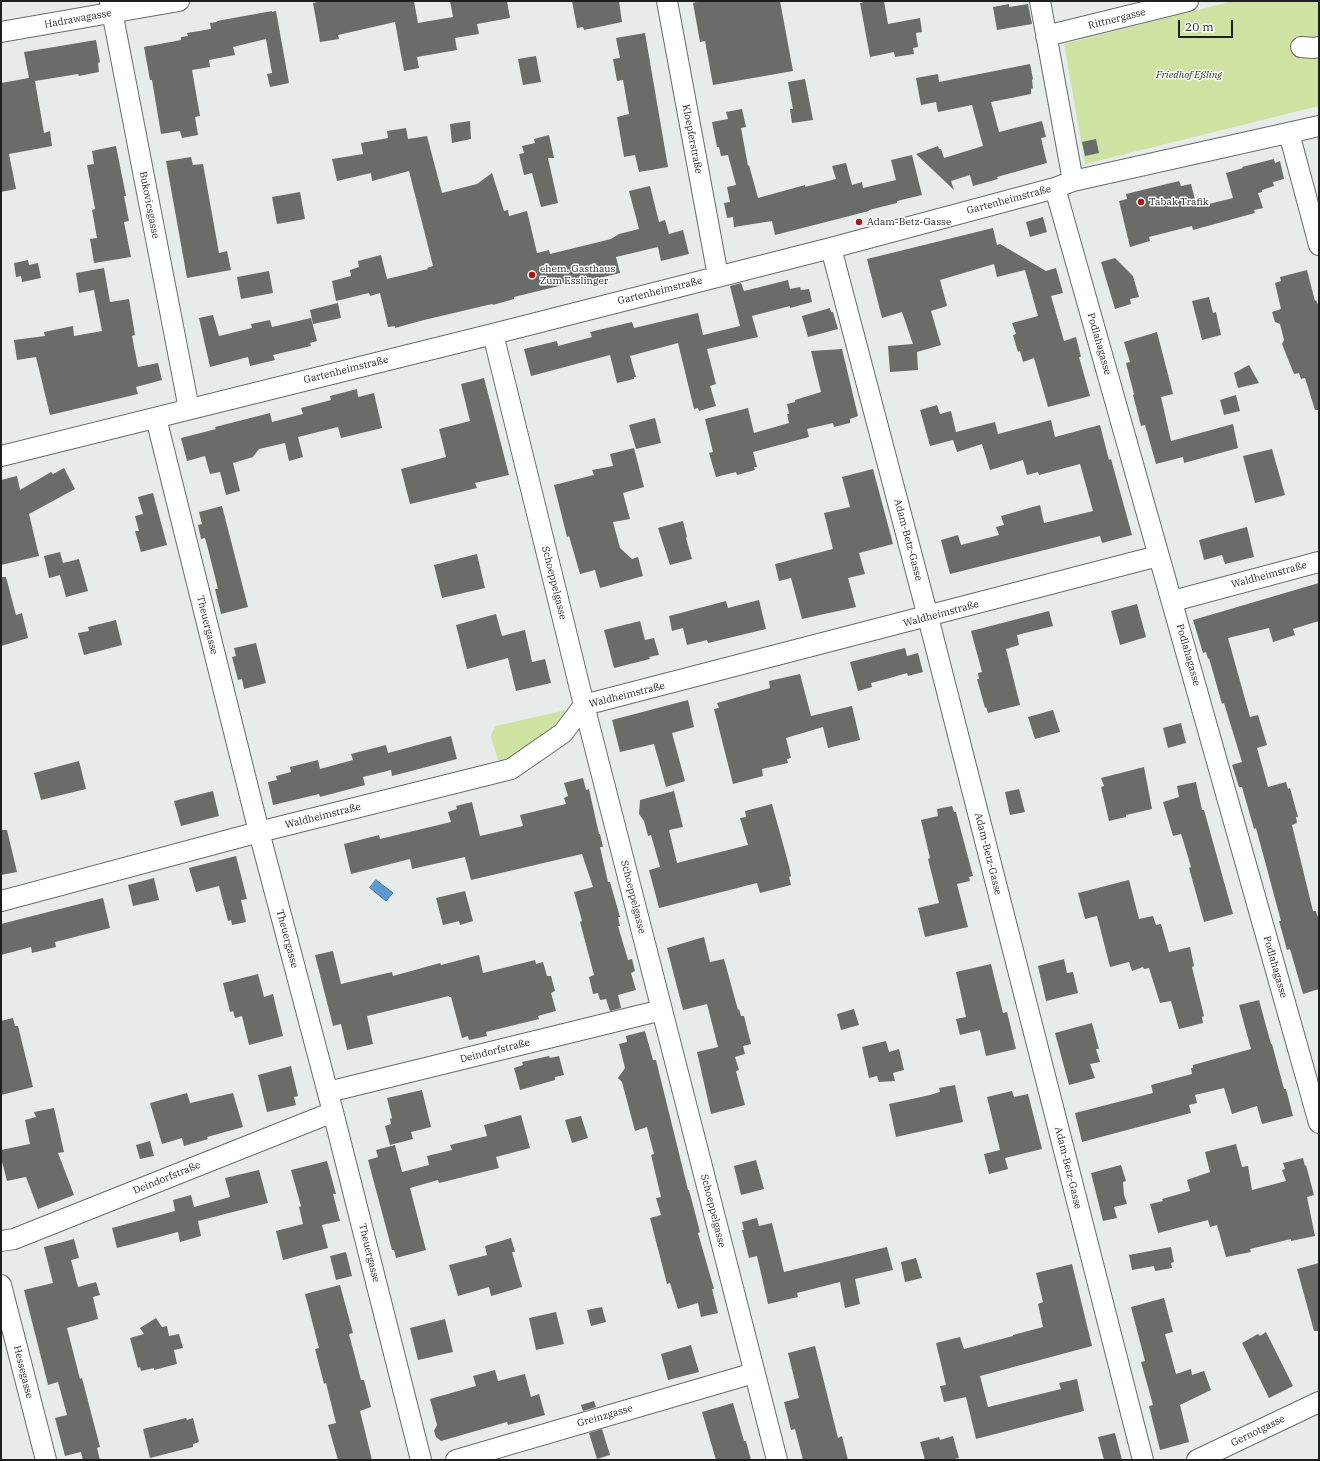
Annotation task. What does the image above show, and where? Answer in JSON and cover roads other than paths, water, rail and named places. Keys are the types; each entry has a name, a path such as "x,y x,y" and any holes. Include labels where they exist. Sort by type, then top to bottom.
{"street":[{"name":"Hadrawagasse","path":"1,32 111,7 179,1"},
{"name":"Kloepferstraße","path":"667,1 718,276"},
{"name":"Podlahagasse","path":"1040,1 1060,108 1064,184 1158,556 1173,601 1319,1123"},
{"name":"Rittnergasse","path":"1046,36 1188,1"},
{"name":"Bukovicsgasse","path":"111,7 189,409"},
{"name":"Gartenheimstraße","path":"1,456 493,334 831,248 1064,184 1319,126"},
{"path":"1289,133 1319,245"},
{"name":"Adam-Betz-Gasse","path":"831,248 928,617 1143,1460"},
{"name":"Schoeppelgasse","path":"493,334 584,706 777,1460"},
{"name":"Theuergasse","path":"156,418 259,832 328,1092 421,1460"},
{"name":"Waldheimstraße","path":"1,901 259,832 511,769 563,733 584,706 1158,556"},
{"name":"Waldheimstraße","path":"1173,601 1319,562"},
{"name":"Deindorfstraße","path":"328,1092 662,1010"},
{"name":"Deindorfstraße","path":"1,1241 14,1238 333,1112"},
{"name":"Hessegasse","path":"1,1285 46,1460"},
{"name":"Greinzgasse","path":"456,1460 754,1373"},
{"name":"Gernotgasse","path":"1197,1460 1319,1402"}],"water":[{"path":"376,880 393,893 386,901 370,888"}],"place":[{"name":"Tabak Trafik","path":"1141,202"},
{"name":"Adam-Betz-Gasse","path":"859,222"},
{"name":"ehem. Gasthaus Zum Esslinger","path":"532,275"}],"park label":[{"name":"Friedhof Eßling","path":"1189,75"}]}
